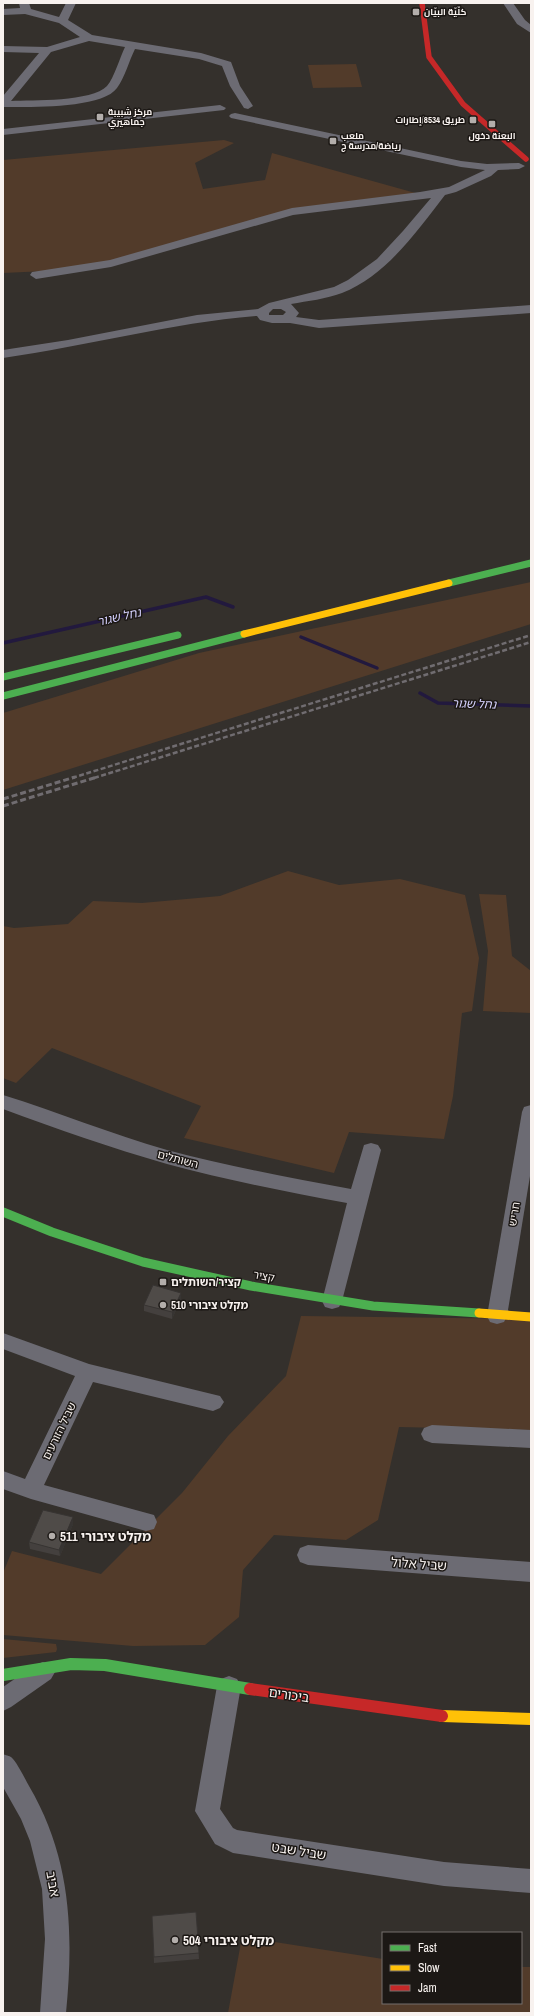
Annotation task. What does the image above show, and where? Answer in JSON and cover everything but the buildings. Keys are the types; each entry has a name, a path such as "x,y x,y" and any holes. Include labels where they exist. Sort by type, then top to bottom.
{"main road":[{"path":"422,3 429,57 463,104 526,164"},
{"path":"3,696 190,647 531,564"},
{"path":"3,677 190,632"},
{"name":"קציר","path":"3,1212 52,1232 143,1262 251,1286 332,1301 394,1309 531,1317"},
{"name":"ביכורים","path":"3,1676 71,1664 105,1665 229,1686 444,1716 531,1720"}],"street":[{"path":"62,21 71,3"},
{"path":"508,3 521,22 531,30"},
{"path":"3,12 25,7 43,17 62,21 89,38"},
{"path":"3,49 47,50 89,38 201,56 228,64 235,86 249,107 248,114 227,107"},
{"path":"3,104 78,100 98,97 108,92 112,88 132,44"},
{"path":"3,104 47,50"},
{"path":"227,107 235,86"},
{"path":"3,132 227,107 236,103 249,107 282,125"},
{"path":"227,107 282,125 454,163 495,167 526,164"},
{"path":"36,275 111,263 292,212 452,190 487,174 495,167"},
{"path":"3,354 68,344 191,319 239,313 262,312 267,307 340,289 365,275 412,229 441,192"},
{"path":"276,305 286,306 292,310 292,315 286,319"},
{"path":"262,312 267,318 319,324 531,309"},
{"name":"השותלים","path":"3,1102 98,1136 175,1159 274,1182 358,1198"},
{"name":"חריש","path":"497,1316 531,1112"},
{"path":"332,1301 370,1150"},
{"path":"3,1341 87,1372 213,1402"},
{"name":"שביל הזורעים","path":"31,1490 87,1372"},
{"path":"432,1434 531,1439"},
{"path":"3,1480 31,1490 146,1522"},
{"name":"שביל אלול","path":"308,1555 531,1572"},
{"name":"ביכורים","path":"3,1700 49,1668"},
{"name":"שביל שבט","path":"229,1686 207,1811 224,1836 233,1841 444,1874 531,1881"},
{"name":"אביב","path":"3,1765 34,1818 48,1857 56,1907 57,1964 53,2013"}],"shaded area":[{"path":"356,64 362,87 313,88 308,65"},
{"path":"224,140 234,143 195,163 203,189 265,180 272,153 419,194 281,215 107,262 46,271 3,273 3,160"},
{"path":"531,582 531,624 3,790 3,713 199,653"},
{"path":"288,871 339,885 400,879 465,895 479,958 472,1011 462,1013 453,1096 444,1139 349,1132 334,1173 184,1138 201,1106 52,1048 16,1083 3,1078 3,926 14,928 68,924 93,901 142,903 220,896"},
{"path":"479,894 506,895 512,956 531,971 531,1013 483,1011 488,951"},
{"path":"301,1316 531,1319 531,1430 399,1427 378,1520 346,1540 274,1535 243,1570 239,1617 205,1645 133,1646 3,1635 3,1573 12,1551 101,1574 182,1493 228,1436 286,1376"},
{"path":"3,1639 56,1644 57,1649 56,1652 3,1658"},
{"path":"242,1937 382,1959 382,2004 522,2004 522,1967 531,1967 531,2013 228,2013"}],"waterway":[{"name":"נחל שגור","path":"3,643 206,597 233,607"},
{"name":"נחל שגור","path":"301,637 377,668"},
{"name":"נחל שגור","path":"420,693 438,703 531,706"}],"railway":[{"path":"72,778 531,635"},
{"path":"94,778 531,642"},
{"path":"3,799 75,777"},
{"path":"3,806 97,777"}],"traffic: fast":[{"path":"449,583 531,563"},
{"path":"3,696 244,634"},
{"path":"3,677 178,635"},
{"path":"3,1212 52,1232 143,1262 251,1286 373,1306 479,1313"},
{"path":"3,1675 71,1664 105,1665 250,1689"}],"traffic: slow":[{"path":"244,634 449,583"},
{"path":"479,1313 531,1317"},
{"path":"442,1716 531,1719"}],"traffic: jam":[{"path":"422,3 429,57 463,104 526,159"},
{"path":"250,1689 442,1716"}],"place":[{"name":"كلّيّة البيّان","path":"416,12"},
{"name":"مركز شبيبة جماهيري","path":"100,117"},
{"name":"طريق 8534/إطارات","path":"473,120"},
{"name":"البعنة دخول","path":"492,124"},
{"name":"ملعب رياضة/مدرسة ج","path":"333,141"},
{"name":"קציר/השותלים","path":"163,1282"},
{"name":"מקלט ציבורי 510","path":"163,1305"},
{"name":"מקלט ציבורי 511","path":"52,1536"},
{"name":"מקלט ציבורי 504","path":"175,1940"}]}
